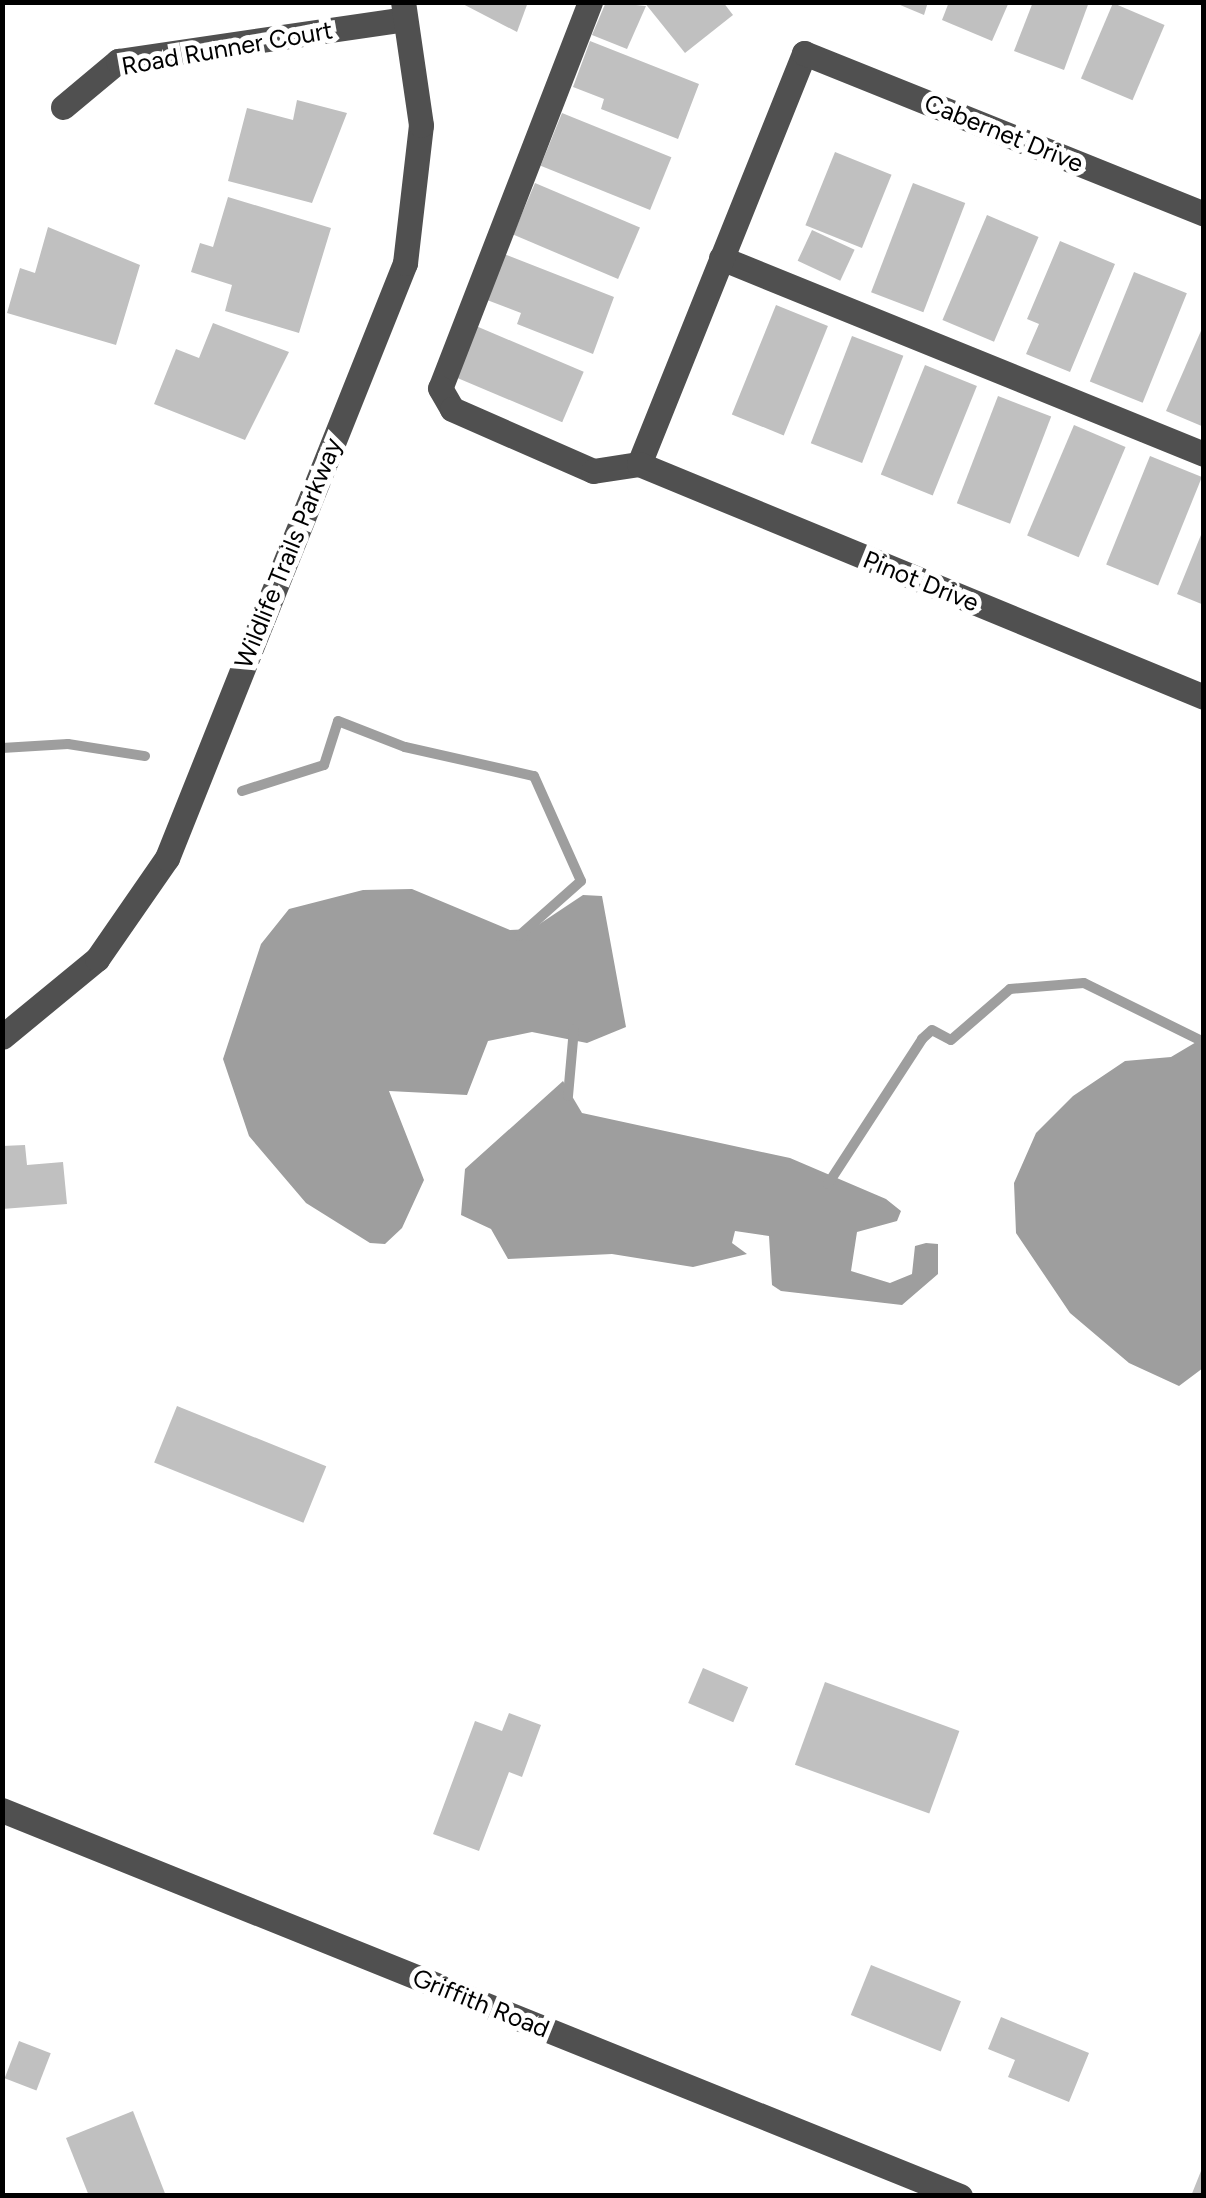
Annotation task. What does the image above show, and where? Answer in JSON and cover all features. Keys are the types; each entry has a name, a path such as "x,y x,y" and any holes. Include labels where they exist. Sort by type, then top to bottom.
{"street":[{"path":"590,2 440,388 464,415 593,471 638,464 790,88 828,63"},
{"name":"Road Runner Court","path":"63,107 118,61 404,11"},
{"name":"Wildlife Trails Parkway","path":"2,1037 97,960 167,858 404,264 421,126 404,11"},
{"name":"Cabernet Drive","path":"790,88 804,53 1204,214"},
{"path":"722,258 1204,454"},
{"name":"Pinot Drive","path":"638,464 1204,697"},
{"name":"Griffith Road","path":"2,1810 960,2196"}],"shaded area":[{"path":"412,889 510,930 532,929 583,895 602,896 626,1027 587,1043 532,1032 488,1041 467,1095 389,1091 424,1180 402,1228 385,1244 370,1243 306,1203 249,1136 223,1059 261,944 289,909 363,890"},
{"path":"1203,1038 1203,1368 1179,1386 1129,1363 1070,1313 1016,1233 1014,1183 1036,1133 1073,1096 1125,1061 1171,1057"},
{"path":"563,1081 582,1113 790,1158 886,1199 901,1211 897,1221 857,1232 851,1271 890,1283 912,1274 915,1246 926,1243 938,1244 938,1274 902,1305 781,1291 772,1285 769,1236 735,1231 732,1243 747,1254 693,1267 612,1254 508,1259 491,1229 461,1215 465,1169"}],"building":[{"path":"459,2 528,2 517,32"},
{"path":"606,2 646,6 627,49 592,35"},
{"path":"644,2 723,2 733,15 685,53"},
{"path":"893,2 928,2 924,15"},
{"path":"949,2 1009,2 992,41 942,20"},
{"path":"1033,2 1089,2 1064,70 1014,51"},
{"path":"1113,3 1165,25 1133,100 1081,78"},
{"path":"590,41 699,84 678,139 601,109 604,99 573,87"},
{"path":"297,100 347,113 312,203 228,181 247,108 293,120"},
{"path":"562,113 671,157 650,210 541,166"},
{"path":"835,152 892,175 862,248 805,225"},
{"path":"535,183 640,228 618,279 513,235"},
{"path":"913,183 965,203 923,312 871,292"},
{"path":"228,197 331,228 299,333 225,311 232,285 191,272 200,243 213,247"},
{"path":"987,215 1039,237 994,342 942,320"},
{"path":"48,227 140,265 116,345 7,313 20,268 35,273"},
{"path":"812,230 855,250 840,281 798,261"},
{"path":"1060,241 1115,264 1070,372 1026,354 1039,324 1027,319"},
{"path":"504,254 614,297 593,354 517,324 521,313 487,300"},
{"path":"1134,272 1187,293 1143,403 1090,381"},
{"path":"776,305 828,326 784,435 732,414"},
{"path":"213,323 289,352 245,440 154,404 176,349 199,358"},
{"path":"1204,324 1204,427 1166,411"},
{"path":"476,326 584,372 562,422 455,377"},
{"path":"852,336 903,356 862,463 811,443"},
{"path":"925,365 977,386 933,495 881,474"},
{"path":"998,396 1051,416 1010,524 957,503"},
{"path":"1074,425 1126,447 1079,557 1027,535"},
{"path":"1150,456 1202,477 1158,585 1106,564"},
{"path":"1204,530 1204,605 1177,594"},
{"path":"25,1145 27,1165 63,1162 67,1204 2,1209 2,1146"},
{"path":"177,1406 326,1466 303,1523 154,1463"},
{"path":"703,1668 748,1687 733,1722 688,1703"},
{"path":"825,1682 959,1731 929,1814 795,1765"},
{"path":"509,1713 541,1725 522,1777 509,1772 479,1851 433,1834 475,1721 502,1731"},
{"path":"871,1965 961,2001 941,2051 851,2015"},
{"path":"1001,2017 1089,2053 1069,2102 1008,2077 1015,2060 988,2049"},
{"path":"19,2041 51,2053 36,2091 5,2078"},
{"path":"133,2111 166,2196 89,2196 66,2138"},
{"path":"1203,2166 1204,2196 1191,2196"}],"waterway":[{"path":"242,791 324,765 338,721 405,747 534,776 581,881 519,936"},
{"path":"2,748 68,744 145,756"},
{"path":"828,1184 922,1039 932,1030 951,1040 1010,989 1084,983 1204,1042"},
{"path":"568,1096 574,1029"}]}
